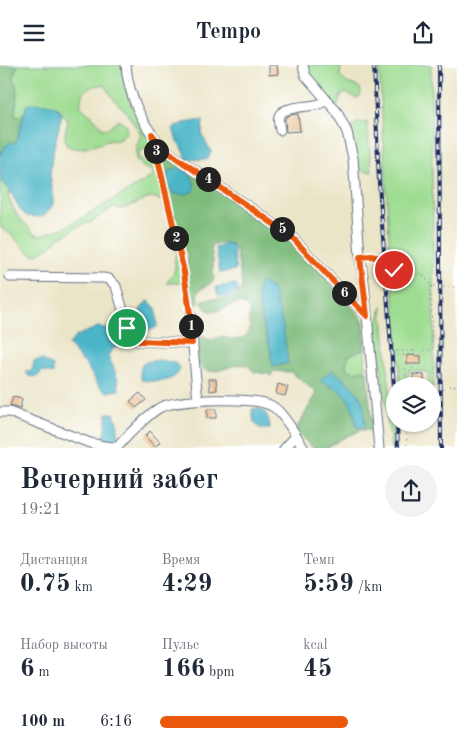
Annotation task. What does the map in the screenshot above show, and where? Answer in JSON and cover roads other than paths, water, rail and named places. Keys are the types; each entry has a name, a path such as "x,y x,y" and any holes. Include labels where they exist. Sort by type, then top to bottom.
{"street":[{"path":"126,65 131,93 143,120 161,146 290,235 367,316"},
{"path":"303,65 305,75 337,112 347,132 353,158 360,257 379,448"},
{"path":"280,130 278,119 284,111 319,104 326,100"},
{"path":"10,277 103,277 109,279 116,285 131,338 138,341 192,343"},
{"path":"190,314 198,401"},
{"path":"0,411 9,412 90,443 116,448 150,415 160,408 171,404 242,400 265,402 282,415 303,448"},
{"path":"285,448 296,436"}],"water":[{"path":"30,103 56,107 62,114 52,156 50,175 53,205 45,215 40,217 27,216 21,211 10,191 2,182 0,169 0,155 5,146 16,142 26,106"},
{"path":"203,120 202,135 211,151 208,159 187,160 184,151 177,141 173,128 184,123"},
{"path":"177,168 191,176 194,182 194,191 186,194 174,194 169,183 168,172"},
{"path":"226,244 233,246 236,270 220,273 216,248"},
{"path":"260,282 272,288 283,326 288,363 273,367 270,347 259,307"},
{"path":"236,284 239,291 229,296 218,296 216,287"},
{"path":"148,300 156,308 157,327 149,330 137,324 140,310"},
{"path":"98,327 113,329 119,343 108,355 118,379 119,390 109,392 104,390 86,365 68,345 76,336"},
{"path":"43,360 53,366 53,374 43,371 37,377 29,376 26,372 32,371 34,361"},
{"path":"162,360 177,364 180,369 177,374 164,381 142,380 140,369 144,363"},
{"path":"332,370 350,385 361,398 365,427 356,427 353,410 342,393 320,381"},
{"path":"260,408 268,417 270,429 261,429 254,423 252,409"},
{"path":"107,413 114,413 118,426 118,437 113,442 104,438"}],"railway":[{"path":"374,65 379,183 393,377"},
{"path":"439,65 441,448"},
{"path":"397,432 398,448"}]}
